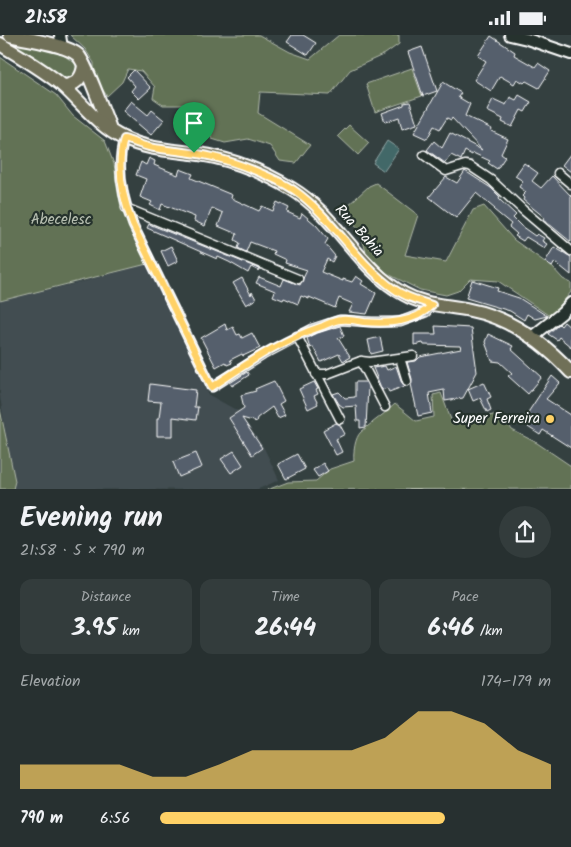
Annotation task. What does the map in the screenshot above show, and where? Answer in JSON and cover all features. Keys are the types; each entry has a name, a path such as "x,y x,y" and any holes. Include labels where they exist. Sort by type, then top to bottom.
{"main road":[{"path":"16,36 61,41 77,55 84,66 111,131"},
{"name":"Rua Bahia","path":"0,44 35,65 63,86 111,131 124,139 147,147 215,157 236,163 292,189 314,205 366,265 394,289 406,296 432,305 488,314 509,323 533,337 571,372"},
{"path":"63,86 76,82 81,77 84,66"}],"street":[{"path":"510,35 571,53"},
{"path":"124,139 119,160 126,207 212,387 297,336 340,320 372,323 400,321 417,317 426,312 432,305"},
{"path":"424,155 446,171 465,165 491,180 571,251"},
{"path":"558,173 571,184"},
{"path":"126,207 298,279"},
{"path":"533,337 566,315 571,303"},
{"path":"297,336 340,419"},
{"path":"316,373 327,374 361,361 370,362 413,356"},
{"path":"400,358 407,381"},
{"path":"361,361 385,407"}],"shaded area":[{"path":"147,264 209,395 238,411 264,448 279,480 258,489 14,489 0,396 0,301"}],"green space":[{"path":"70,35 259,35 290,52 310,59 339,35 399,35 399,44 385,54 350,70 330,95 260,92 258,113 310,145 296,163 280,161 270,146 248,139 225,143 212,139 203,115 183,105 163,105 153,98 155,87 141,71 128,69 122,82 107,96 97,81 94,63 85,49"},
{"path":"0,37 62,54 76,64 75,73 69,78 63,78"},
{"name":"Abecelesc","path":"0,57 56,95 73,116 105,141 114,164 121,208 147,264 0,301"},
{"path":"412,68 422,96 375,112 366,84"},
{"path":"349,125 369,143 358,155 338,136"},
{"path":"376,183 418,215 405,255 446,262 473,210 484,206 514,240 552,267 563,279 571,283 571,292 551,317 498,281 470,279 458,291 446,295 420,290 388,274 366,252 361,234 345,208 369,186"},
{"path":"441,393 453,425 501,413 512,430 537,443 571,466 571,489 270,489 288,482 316,481 330,469 354,461 355,445 359,434 395,404 416,421 434,417 433,395"},
{"path":"0,409 15,481 13,489 0,489"}],"water":[{"path":"387,141 399,149 384,171 373,163"}],"building":[{"path":"292,35 303,35 316,43 308,55 287,42"},
{"path":"491,36 515,52 514,55 535,67 538,63 550,71 539,88 526,81 524,83 517,79 514,84 500,76 491,91 474,80 486,61 478,56"},
{"path":"422,47 437,91 423,96 408,52"},
{"path":"134,70 151,88 139,99 131,91 135,86 127,77"},
{"path":"443,82 461,93 458,97 470,104 465,116 508,139 501,154 505,157 497,169 488,163 490,161 473,153 472,155 465,151 461,160 451,155 445,163 427,150 434,141 442,148 450,133 482,150 452,118 451,120 447,118 440,129 434,126 427,139 414,133"},
{"path":"519,95 531,102 525,112 521,110 512,127 502,122 503,119 487,111 493,99 506,105 510,97 516,100"},
{"path":"131,101 148,115 152,110 164,120 151,135 123,111"},
{"path":"410,102 417,124 402,129 399,117 385,122 382,113"},
{"path":"571,153 571,172 562,165"},
{"path":"149,158 155,161 154,165 178,175 180,169 193,174 191,178 232,195 231,198 259,211 262,206 273,211 277,202 289,208 287,212 300,218 302,213 328,239 325,244 335,256 332,262 327,259 321,272 343,281 343,279 352,282 356,276 363,281 361,284 376,293 367,314 349,312 353,304 339,298 335,308 309,297 309,299 301,296 298,304 273,296 275,291 256,283 259,277 281,286 284,279 300,285 307,270 285,263 286,260 273,254 274,251 250,242 246,252 238,248 240,243 235,240 237,234 218,226 223,213 212,208 205,226 194,221 195,217 162,204 160,210 150,205 152,202 140,197 146,179 136,175 141,162 146,165"},
{"path":"524,163 538,173 532,181 541,188 552,176 571,196 571,242 523,200 522,196 526,192 519,187 523,181 515,176"},
{"path":"465,171 491,188 500,197 499,199 516,215 513,218 521,226 535,236 537,234 544,238 542,241 547,244 544,248 526,237 523,241 515,236 517,234 509,227 511,224 476,193 456,218 429,197 446,177 457,183"},
{"path":"149,224 260,269 259,271 251,267 248,273 218,257 217,259 147,228"},
{"path":"171,246 178,261 168,266 161,251"},
{"path":"554,247 571,257 571,275 555,262 552,267 545,262"},
{"path":"242,278 251,295 252,292 256,299 246,305 233,283"},
{"path":"472,280 498,288 497,291 519,298 547,316 535,319 527,314 524,320 510,311 466,298"},
{"path":"564,322 571,328 571,347 559,337 557,340 548,334"},
{"path":"225,324 227,330 233,327 237,335 240,334 242,338 252,333 260,348 230,360 232,363 227,365 225,362 216,367 201,338"},
{"path":"340,326 344,336 338,338 350,357 343,361 339,354 321,362 313,347 310,348 307,338"},
{"path":"435,326 471,328 477,372 463,398 445,401 444,390 429,393 432,413 418,416 411,384 412,379 407,362 416,361 420,357 461,349 460,346 424,345 423,343 414,345 414,334 436,334"},
{"path":"488,334 513,346 511,349 542,377 528,394 508,376 512,373 500,362 492,361 485,342"},
{"path":"380,337 383,351 371,354 368,340"},
{"path":"385,366 387,370 396,366 402,383 405,386 389,392 387,388 382,390 373,368"},
{"path":"247,372 249,375 232,386 230,383"},
{"name":"Super Ferreira","path":"552,376 560,383 546,399 571,415 571,448 543,430 540,435 528,427 532,422 525,417"},
{"path":"274,381 284,401 279,404 285,415 278,418 272,407 257,418 256,422 242,418 262,448 252,455 229,418 244,408 241,395 256,391 255,389"},
{"path":"314,382 318,389 316,390 318,394 314,396 318,404 308,409 299,389"},
{"path":"355,382 366,382 368,387 366,427 360,428 360,421 357,421 356,406 343,407 333,394 339,392 345,398 355,397"},
{"path":"484,382 491,397 487,399 491,410 487,412 480,398 473,401 468,389"},
{"path":"150,384 196,390 194,407 198,407 196,420 173,417 173,436 157,436 157,418 159,418 161,402 148,401"},
{"path":"336,423 340,425 345,434 336,439 342,452 336,455 323,430"},
{"path":"234,451 243,465 231,473 221,459"},
{"path":"196,453 202,467 179,477 173,462"},
{"path":"297,454 305,469 286,479 278,464"},
{"path":"323,463 328,471 318,477 313,470"}],"place":[{"name":"Super Ferreira","path":"550,419"}],"route":[{"path":"124,139 147,147 194,153 236,163 292,189 314,205 366,265 394,289 406,296 432,305 426,312 417,317 400,321 372,323 340,320 312,329 263,355 212,387 133,225 126,207 119,160 124,139"}]}
